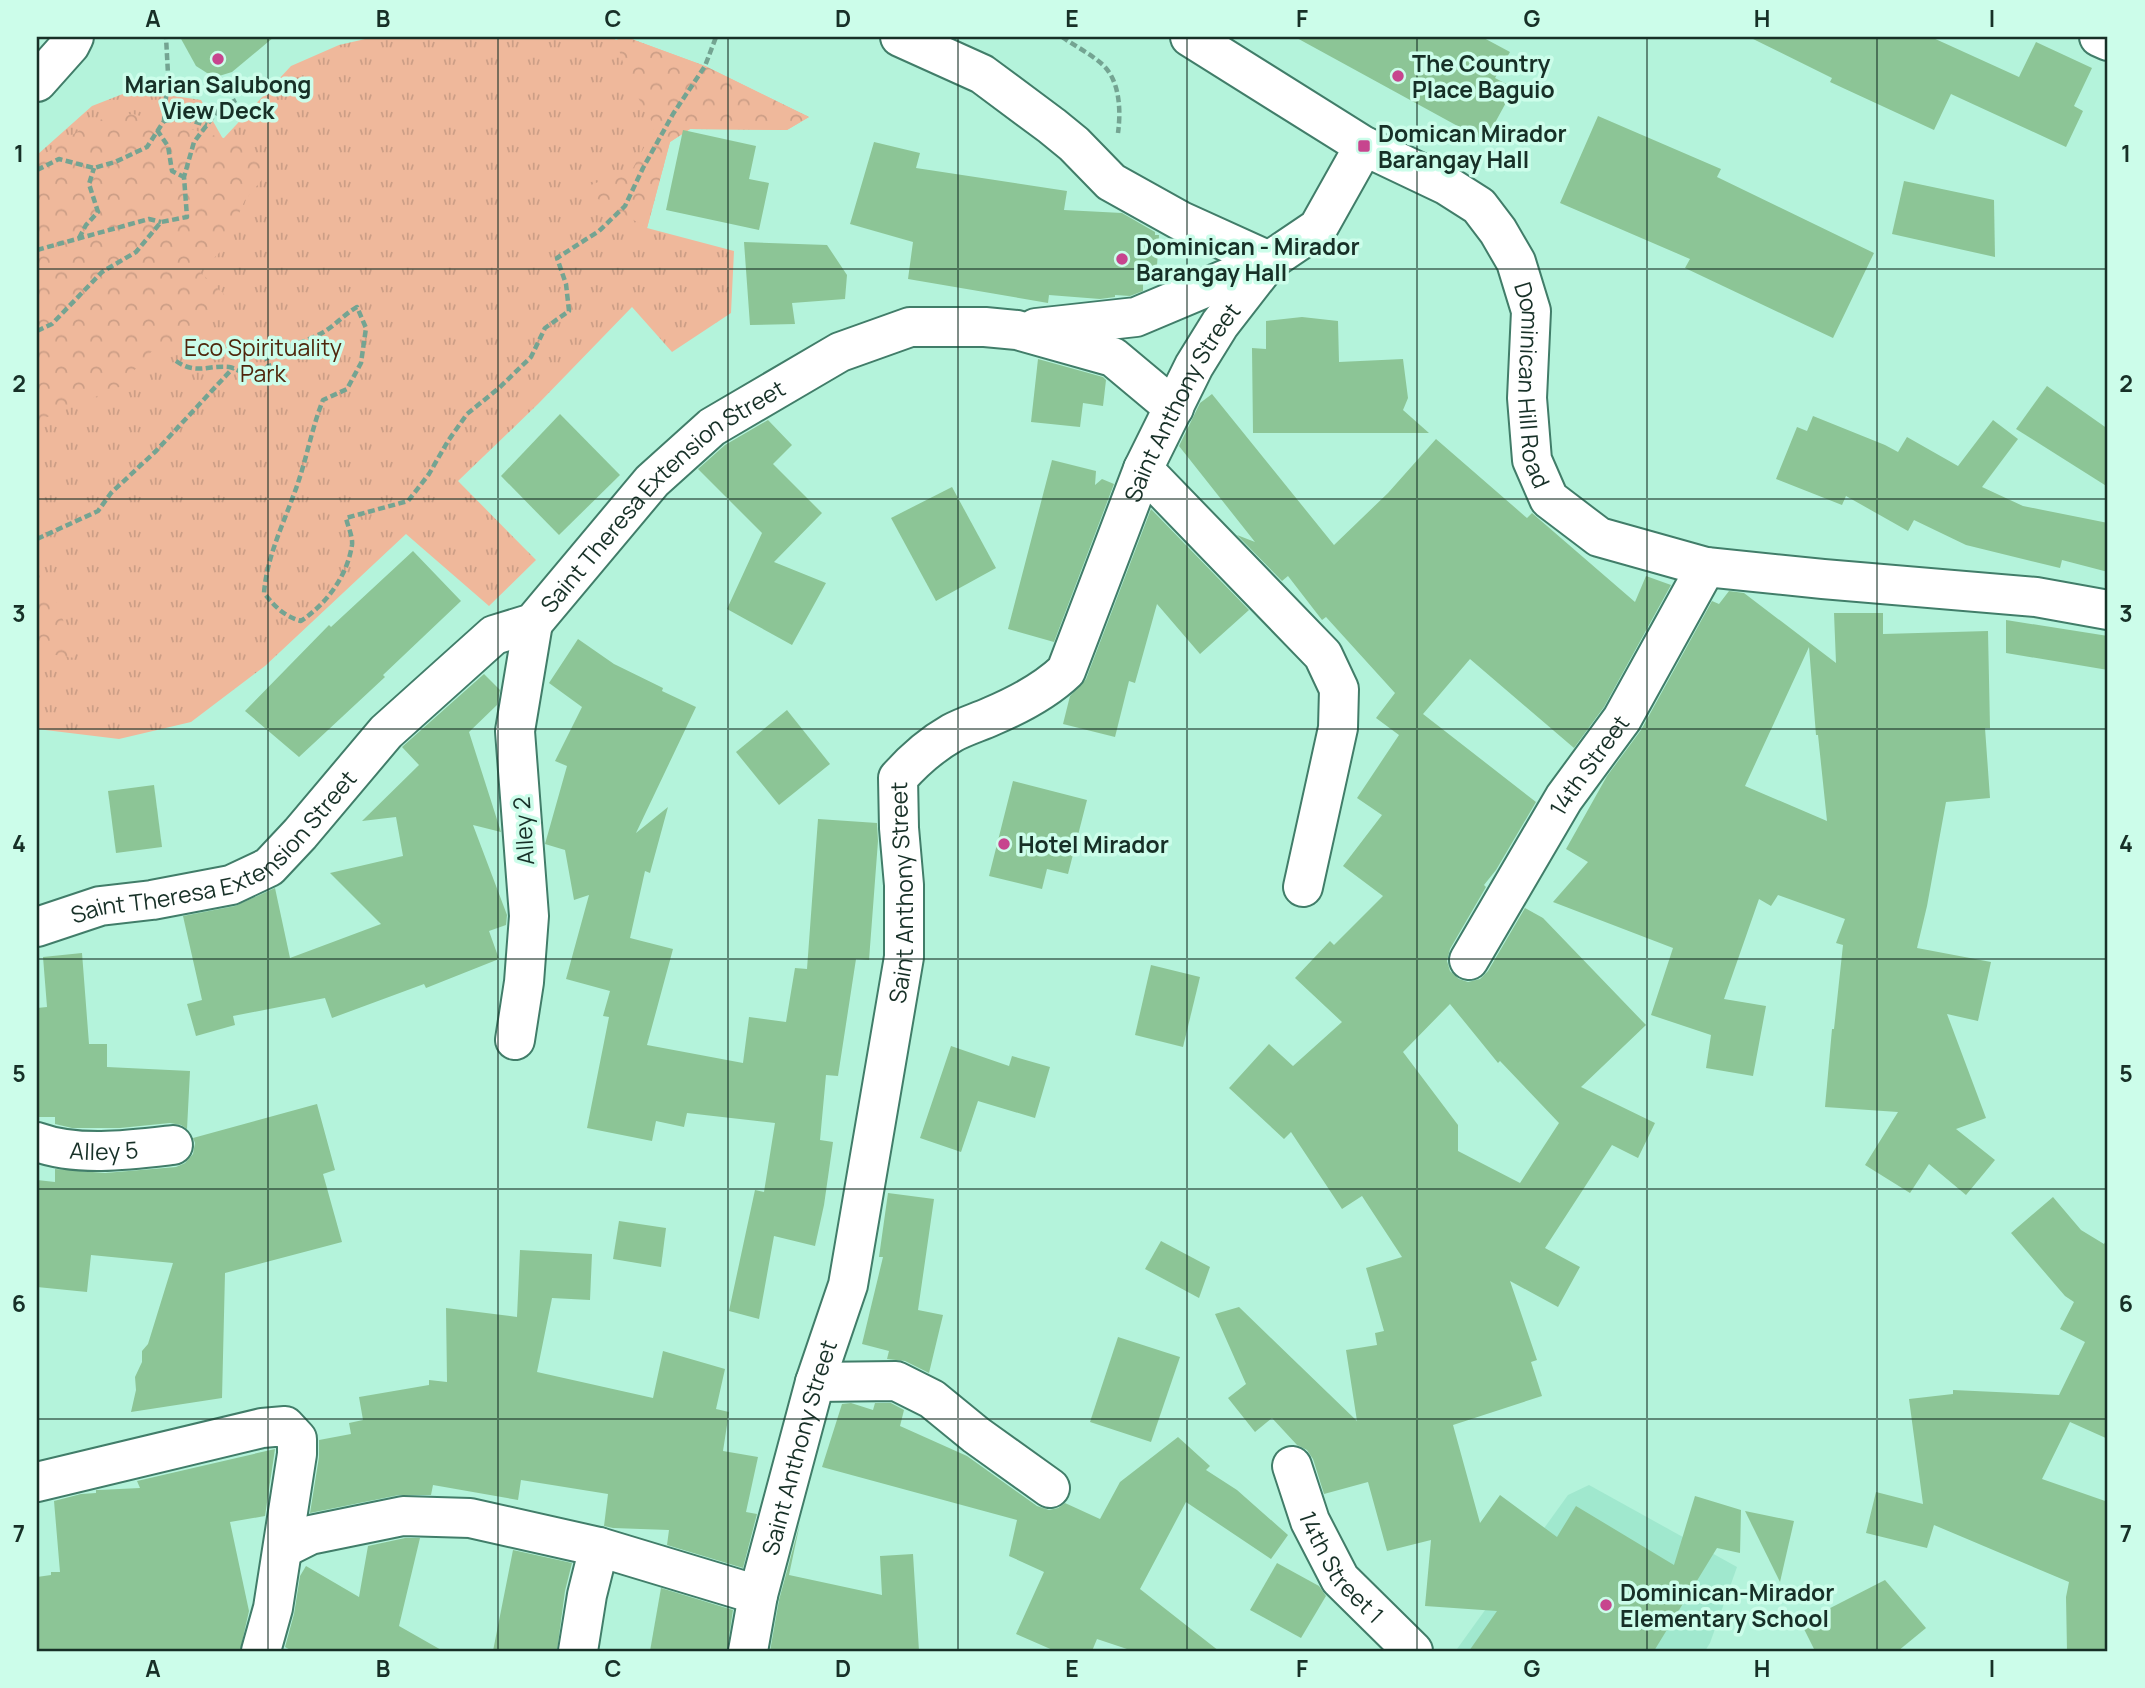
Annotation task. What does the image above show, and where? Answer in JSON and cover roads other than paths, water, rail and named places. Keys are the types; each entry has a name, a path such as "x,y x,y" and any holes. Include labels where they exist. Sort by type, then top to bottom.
{"street":[{"path":"900,37 982,74 1059,132 1111,182 1181,221 1269,261"},
{"name":"Dominican Hill Road","path":"1190,37 1364,146 1446,185 1479,206 1516,262 1531,311 1527,398 1532,460 1549,499 1599,537 1706,567 2036,597 2108,610"},
{"path":"2099,37 2108,41"},
{"path":"37,82 69,40"},
{"name":"Saint Anthony Street","path":"748,1651 758,1595 815,1382 848,1285 904,957 904,885 898,778 922,753 953,732 1027,699 1053,683 1066,671 1143,469 1194,366 1269,261 1318,228 1364,146"},
{"name":"Saint Theresa Extension Street","path":"1017,330 1136,317 1269,261"},
{"name":"Saint Theresa Extension Street","path":"37,927 100,906 152,900 231,885 269,867 386,732 494,635 533,623 652,481 712,427 839,352 910,327 985,327 1017,330 1113,357 1174,408"},
{"path":"1143,469 1323,655 1339,689 1338,728 1303,887"},
{"name":"14th Street","path":"1469,961 1564,797 1622,719 1706,567"},
{"name":"Alley 2","path":"515,1040 524,982 529,916 515,731 533,623"},
{"name":"Alley 5","path":"37,1142 52,1148 114,1151 173,1145"},
{"path":"815,1382 896,1381 932,1399 976,1435 1050,1488"},
{"path":"37,1482 262,1428 285,1426 297,1439 297,1454 284,1548 273,1608 261,1651"},
{"name":"14th Street 1","path":"1292,1466 1310,1521 1340,1579 1413,1651"},
{"path":"284,1548 310,1535 403,1516 470,1518 599,1547 758,1595"},
{"path":"578,1651 587,1595 599,1547"}],"place":[{"name":"Marian Salubong View Deck","path":"218,59"},
{"name":"The Country Place Baguio","path":"1398,76"},
{"name":"Domican Mirador Barangay Hall","path":"1364,146"},
{"name":"Dominican - Mirador Barangay Hall","path":"1122,259"},
{"name":"Hotel Mirador","path":"1004,844"},
{"name":"Dominican-Mirador Elementary School","path":"1606,1605"}],"park label":[{"name":"Eco Spirituality Park","path":"263,360"}]}
